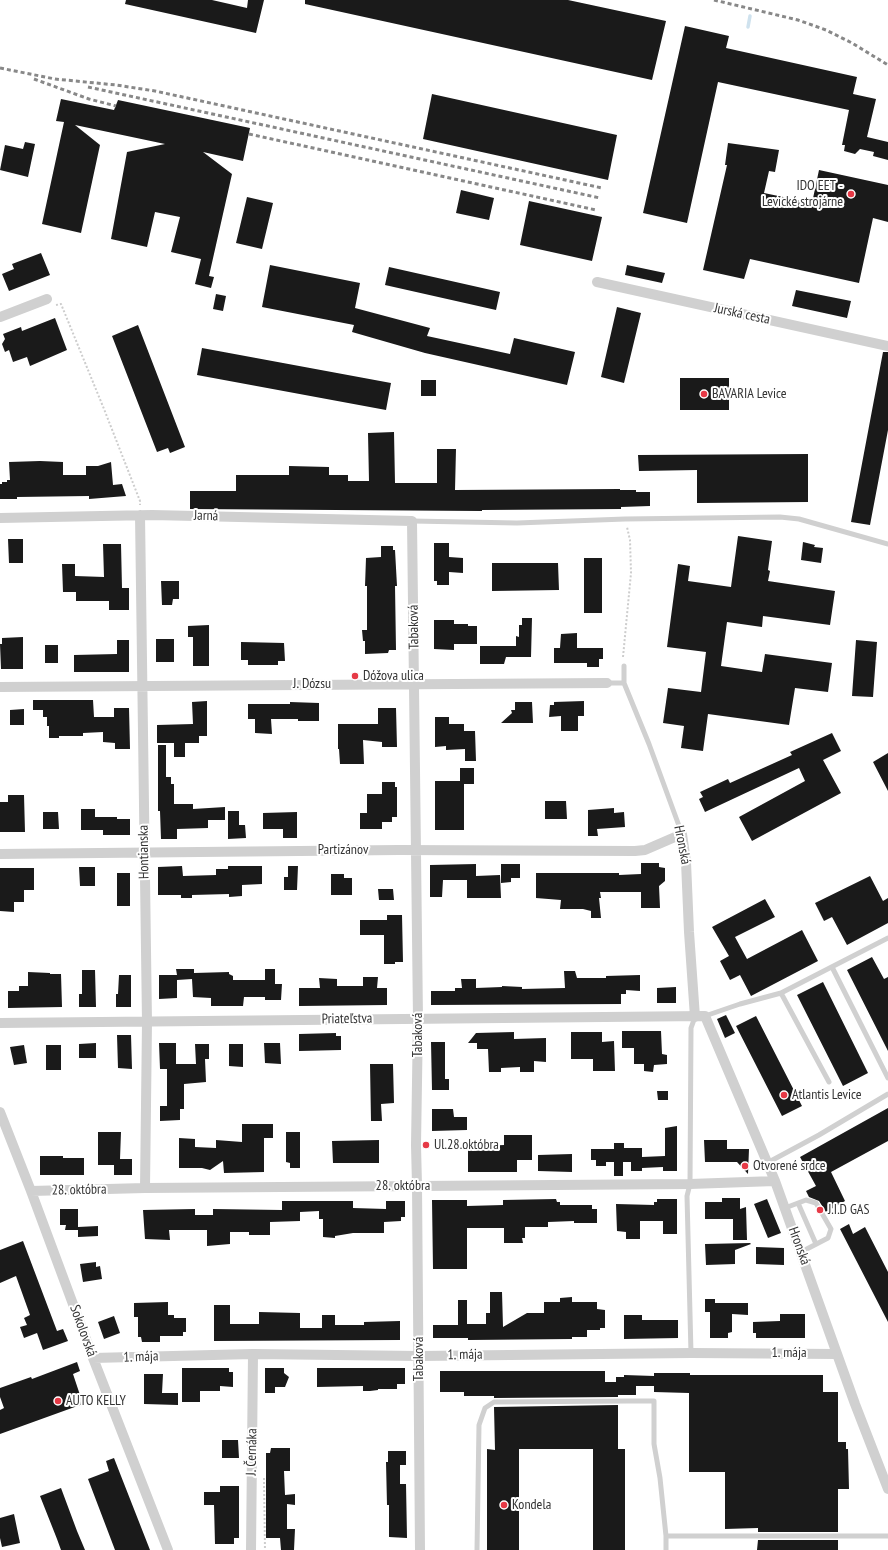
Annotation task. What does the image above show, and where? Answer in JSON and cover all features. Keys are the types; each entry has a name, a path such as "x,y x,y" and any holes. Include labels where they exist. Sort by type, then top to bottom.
{"street":[{"name":"Jurská cesta","path":"597,282 888,346"},
{"path":"0,317 49,303"},
{"name":"Jarná","path":"0,518 140,515 412,521"},
{"name":"Hontianska","path":"140,515 144,685 144,852 147,1022 145,1188"},
{"name":"Tabaková","path":"412,521 418,1019 416,1145 420,1550"},
{"name":"J. Dózsu","path":"0,687 414,683 607,683"},
{"name":"Partizánov","path":"0,854 416,850 635,851 645,850 682,834"},
{"name":"Hronská","path":"682,834 686,862 700,1016 768,1162 837,1354 888,1488"},
{"name":"Priateľstva","path":"0,1023 700,1016"},
{"name":"Sokolovská","path":"0,1112 93,1358 168,1550"},
{"name":"28. októbra","path":"31,1191 145,1188 690,1184 775,1180"},
{"name":"1. mája","path":"93,1358 253,1354 418,1356 691,1353 837,1354"},
{"name":"J. Černáka","path":"251,1550 253,1354"}],"lane":[{"path":"412,521 517,523 625,519 780,517 799,519 888,544"},
{"path":"624,666 624,683"},
{"name":"J. Dózsu","path":"607,683 624,683"},
{"name":"Hronská","path":"624,683 649,744 682,834"},
{"path":"700,1016 781,993 888,938"},
{"path":"832,967 888,1078"},
{"path":"781,993 830,1082"},
{"name":"Hronská","path":"691,1353 687,1196 690,1184 691,1028 700,1016"},
{"path":"768,1162 888,1094"},
{"path":"785,1208 806,1200 816,1203 831,1229 828,1238 801,1252"},
{"path":"798,1203 816,1244"},
{"path":"477,1550 479,1425 485,1408 494,1402 654,1401 654,1444 660,1478 666,1550"},
{"path":"666,1536 888,1536"}],"path":[{"path":"49,303 61,304 140,501 140,515"},
{"path":"624,666 622,652 627,622 631,573 630,540 625,519"}],"building":[{"path":"126,0 212,0 247,8 248,0 264,0 256,33 125,4"},
{"path":"305,0 568,0 666,21 652,80 305,4"},
{"path":"685,26 729,36 726,48 857,77 853,94 876,99 867,137 888,142 888,160 873,156 874,152 860,149 855,154 844,151 845,145 842,145 849,110 718,82 687,223 643,213"},
{"path":"432,94 617,135 608,180 423,139"},
{"path":"61,99 114,110 118,100 250,128 243,161 203,152 232,174 209,276 214,277 211,288 195,284 201,259 171,252 180,217 155,212 147,247 111,239 127,152 165,144 75,125 100,145 81,233 42,224 64,122 56,121"},
{"path":"25,142 35,144 28,177 0,170 5,145 23,149"},
{"path":"728,143 779,150 775,172 769,171 764,193 812,203 819,170 888,185 888,222 873,218 859,283 750,259 744,279 703,270 727,165 725,165"},
{"path":"461,190 494,198 489,220 456,213"},
{"path":"247,197 273,203 262,249 236,243"},
{"path":"529,201 602,217 592,261 520,245"},
{"path":"41,253 50,275 9,291 2,274 14,269 12,264"},
{"path":"270,265 360,283 355,308 430,328 427,336 510,354 514,338 575,352 567,385 425,353 352,332 354,325 262,307"},
{"path":"627,265 665,273 662,283 625,275"},
{"path":"389,267 500,292 496,310 385,285"},
{"path":"796,290 851,301 847,318 792,306"},
{"path":"216,294 226,296 223,311 213,309"},
{"path":"617,307 641,313 624,383 601,377"},
{"path":"55,318 67,350 30,366 27,357 13,362 9,350 5,352 2,344 5,339 3,334 21,327 22,331"},
{"path":"138,325 185,447 170,453 168,448 157,452 112,336"},
{"path":"202,348 391,383 386,410 197,375"},
{"path":"883,352 888,352 888,430 870,525 851,522"},
{"name":"BAVARIA Levice","path":"680,378 729,378 729,410 680,410"},
{"path":"421,380 436,380 436,396 421,396"},
{"path":"394,432 395,483 437,483 437,449 456,449 455,490 636,490 636,492 650,492 650,506 621,507 621,509 482,511 190,509 190,491 236,491 236,475 289,475 289,466 329,467 329,475 348,475 348,481 369,481 368,433"},
{"path":"808,454 808,502 697,503 697,470 639,471 638,455"},
{"path":"9,462 63,462 63,475 86,475 86,466 98,466 111,462 113,485 122,484 126,496 89,499 89,496 17,497 17,499 0,499 0,484 10,480"},
{"path":"738,536 772,541 768,581 835,591 830,625 763,616 762,627 727,622 721,666 762,672 765,654 832,663 828,692 795,688 789,725 708,714 703,751 681,748 684,726 663,723 668,688 701,692 706,652 667,647 678,564 690,566 688,581 731,587"},
{"path":"8,539 23,539 23,563 9,563"},
{"path":"803,542 815,545 814,547 823,548 821,563 801,560"},
{"path":"434,543 449,543 449,557 463,558 463,573 449,572 449,585 437,585 437,581 434,581"},
{"path":"103,544 121,544 122,588 129,588 129,610 109,610 109,601 76,601 76,592 63,592 62,564 75,564 75,576 104,577"},
{"path":"381,546 393,546 393,550 395,550 397,586 395,586 396,650 389,650 388,653 365,654 365,641 363,641 362,630 367,630 367,586 365,586 366,558 381,557"},
{"path":"584,558 602,558 602,613 584,613"},
{"path":"492,563 558,563 559,590 492,591"},
{"path":"161,581 179,581 179,599 173,599 172,605 162,605"},
{"path":"522,618 532,618 531,657 506,657 504,664 480,664 480,646 516,646 516,636 519,637 519,625 522,625"},
{"path":"434,620 454,620 454,624 468,624 468,626 477,626 477,644 454,644 454,650 434,649"},
{"path":"209,625 209,666 193,666 193,637 188,637 188,626"},
{"path":"577,633 577,648 603,648 603,659 599,659 599,667 587,667 587,663 554,663 554,648 560,648 561,634"},
{"path":"23,637 23,669 1,669 0,644 2,644 2,638"},
{"path":"156,639 174,639 174,662 156,662"},
{"path":"117,640 129,640 129,672 74,672 74,655 117,654"},
{"path":"856,640 877,642 873,697 852,696"},
{"path":"241,642 284,643 285,661 278,661 278,665 248,665 248,660 241,660"},
{"path":"45,645 58,645 58,663 45,663"},
{"path":"33,700 93,700 94,717 114,717 114,708 129,708 130,749 115,749 115,743 103,742 103,732 83,733 83,736 59,736 59,738 49,738 47,717 43,717 43,710 33,710"},
{"path":"207,701 207,736 199,736 199,743 185,743 185,757 174,757 174,743 157,743 157,725 193,724 192,702"},
{"path":"584,701 584,716 578,716 578,731 561,731 561,716 549,717 550,705 554,705 554,702"},
{"path":"290,702 319,703 319,721 271,719 272,734 255,733 255,719 248,719 248,704 290,704"},
{"path":"515,702 532,702 533,723 501,723 512,713 511,710 515,710"},
{"path":"378,708 396,708 397,747 382,747 382,742 363,740 364,764 340,764 338,749 338,724 378,724"},
{"path":"24,709 24,725 10,725 10,710"},
{"path":"435,717 449,717 449,724 464,724 464,731 475,731 476,761 465,761 465,749 446,750 446,746 435,747"},
{"path":"832,733 841,751 823,760 841,793 752,841 739,817 805,781 799,768 705,812 699,799 703,797 700,792 728,779 730,783 792,755 790,752"},
{"path":"158,745 166,745 166,777 171,777 171,784 174,784 174,804 193,804 193,809 225,807 225,820 208,820 208,828 177,829 177,839 161,839 160,811 158,811"},
{"path":"888,753 888,791 873,762"},
{"path":"460,768 474,768 474,784 464,784 464,830 435,830 435,781 460,781"},
{"path":"382,782 395,782 395,787 397,787 397,817 392,817 392,822 382,822 382,829 360,829 360,813 367,813 367,794 382,794"},
{"path":"8,795 24,795 25,832 0,832 0,802 8,802"},
{"path":"545,801 566,801 567,819 545,819"},
{"path":"614,808 614,813 624,812 625,827 597,829 598,836 588,836 588,810"},
{"path":"81,809 95,809 95,817 117,817 117,819 130,819 130,835 103,835 103,830 81,830"},
{"path":"228,811 239,811 239,825 245,825 246,838 228,839"},
{"path":"43,812 58,812 59,829 43,829"},
{"path":"297,812 297,838 283,838 283,829 263,829 263,813"},
{"path":"641,863 659,863 659,867 665,868 665,881 659,886 660,908 641,908 641,892 600,892 601,898 599,898 601,918 591,918 591,911 583,909 560,909 561,900 536,898 536,873 619,873 619,875 641,874"},
{"path":"476,864 476,876 500,875 501,898 467,898 467,880 443,880 442,897 430,897 430,865"},
{"path":"501,864 520,864 520,878 511,878 511,882 501,883"},
{"path":"182,866 183,876 216,875 216,869 228,869 228,866 262,866 262,884 242,885 242,896 229,897 229,894 192,895 192,898 181,898 181,895 158,895 158,867"},
{"path":"288,866 298,866 297,890 284,890 284,877 288,877"},
{"path":"79,867 95,867 95,886 80,886"},
{"path":"0,868 34,868 34,890 24,890 24,902 14,902 14,912 0,911"},
{"path":"117,873 130,873 130,906 117,906"},
{"path":"331,874 344,874 344,878 352,878 352,895 331,895"},
{"path":"870,876 883,901 888,898 888,923 847,945 832,917 824,921 815,903"},
{"path":"378,889 393,889 394,900 379,900"},
{"path":"765,899 775,917 735,937 747,959 802,930 818,961 751,996 740,975 730,980 720,961 729,956 712,927"},
{"path":"387,915 402,915 403,962 395,962 395,964 384,964 384,935 360,935 360,920 387,920"},
{"path":"872,957 884,979 888,977 888,1051 847,970"},
{"path":"176,969 194,969 194,973 229,972 229,974 233,976 233,980 265,980 265,969 275,969 275,984 282,984 281,1000 265,1000 265,997 244,997 243,1006 211,1006 211,998 193,997 192,979 177,980 177,998 159,999 159,975 177,975"},
{"path":"82,970 95,970 96,1007 79,1007 79,994 82,994"},
{"path":"564,971 575,971 577,978 606,978 606,976 640,975 640,991 626,990 626,994 621,994 621,1004 431,1005 431,991 455,991 455,988 462,988 461,979 476,979 476,988 502,986 522,987 522,989 565,988"},
{"path":"28,972 61,974 62,1007 8,1008 8,991 19,991 19,986 28,986"},
{"path":"119,975 131,975 131,1007 116,1007 116,994 118,994"},
{"path":"363,977 378,977 377,988 387,988 387,1005 299,1006 299,988 320,988 319,978 337,979 337,986 363,986"},
{"path":"823,982 868,1073 843,1086 797,995"},
{"path":"676,987 676,1003 657,1003 657,988"},
{"path":"726,1015 735,1033 725,1038 717,1019"},
{"path":"756,1016 802,1106 782,1116 736,1026"},
{"path":"622,1031 661,1031 662,1054 667,1055 667,1064 654,1065 653,1072 644,1071 644,1064 634,1064 634,1048 622,1048"},
{"path":"514,1032 514,1039 546,1038 546,1062 534,1061 534,1072 520,1072 520,1067 501,1068 501,1072 489,1072 488,1049 477,1049 477,1043 468,1043 476,1033"},
{"path":"571,1032 602,1032 602,1042 614,1041 615,1071 593,1071 593,1059 571,1059"},
{"path":"336,1033 336,1036 341,1036 341,1050 299,1051 299,1034"},
{"path":"117,1035 131,1035 132,1069 118,1068"},
{"path":"431,1042 445,1042 445,1079 449,1079 449,1090 432,1090"},
{"path":"96,1043 96,1058 79,1058 79,1044"},
{"path":"159,1043 176,1043 176,1064 196,1064 195,1044 209,1044 209,1059 205,1059 206,1082 184,1084 184,1109 180,1109 180,1120 160,1121 160,1106 167,1106 167,1069 160,1069"},
{"path":"264,1043 280,1043 281,1064 265,1063"},
{"path":"229,1044 243,1044 243,1067 229,1066"},
{"path":"24,1045 27,1063 14,1065 10,1047"},
{"path":"46,1045 61,1045 61,1070 46,1070"},
{"path":"370,1064 393,1064 394,1103 381,1104 382,1121 371,1121"},
{"path":"657,1091 668,1091 668,1100 658,1100"},
{"path":"888,1108 888,1141 831,1172 845,1201 826,1212 819,1201 809,1197 806,1191 816,1186 800,1157"},
{"path":"432,1109 453,1109 454,1117 467,1117 467,1130 432,1131"},
{"path":"242,1124 273,1124 273,1138 264,1138 264,1172 224,1173 223,1161 210,1170 202,1168 179,1168 179,1138 195,1139 195,1147 216,1148 216,1140 242,1142"},
{"path":"677,1126 677,1171 663,1171 663,1167 642,1168 642,1171 631,1171 631,1162 623,1162 623,1176 614,1176 614,1162 606,1162 606,1166 596,1166 596,1160 591,1160 591,1149 614,1149 614,1143 624,1143 624,1148 642,1148 642,1157 665,1156 665,1128"},
{"path":"98,1132 121,1132 120,1159 132,1159 132,1175 114,1175 114,1165 98,1165"},
{"path":"286,1132 300,1132 300,1168 290,1168 290,1163 286,1162"},
{"path":"504,1135 532,1135 532,1160 517,1160 517,1172 468,1172 468,1144 483,1144 483,1146 504,1145"},
{"path":"379,1140 379,1163 333,1163 332,1141"},
{"path":"704,1140 727,1140 727,1149 749,1149 748,1174 737,1162 705,1162"},
{"path":"572,1154 572,1172 538,1171 538,1155"},
{"path":"40,1156 84,1158 84,1175 40,1175"},
{"path":"722,1198 740,1198 740,1209 746,1207 747,1240 733,1240 733,1219 705,1219 705,1202 722,1202"},
{"path":"556,1199 557,1202 560,1202 560,1205 592,1205 592,1209 597,1209 597,1223 574,1223 574,1221 548,1222 548,1227 525,1227 525,1238 522,1238 523,1243 504,1243 504,1228 467,1228 467,1269 433,1269 432,1200 467,1200 467,1206 503,1205 503,1200"},
{"path":"657,1199 677,1199 677,1234 663,1234 663,1221 640,1221 640,1239 626,1239 626,1232 617,1231 616,1204 654,1205 654,1202 657,1202"},
{"path":"767,1199 781,1233 768,1238 754,1204"},
{"path":"282,1201 353,1201 353,1208 386,1209 386,1201 405,1201 405,1217 401,1217 401,1221 384,1222 384,1233 353,1233 335,1236 335,1238 323,1237 323,1219 319,1219 319,1211 300,1212 300,1221 270,1222 270,1235 249,1235 249,1232 230,1232 230,1244 207,1246 207,1230 169,1230 170,1240 145,1239 143,1210 195,1209 195,1215 213,1215 213,1209 282,1210"},
{"path":"60,1209 78,1209 78,1227 98,1226 98,1236 78,1237 78,1230 65,1230 66,1225 60,1225"},
{"path":"849,1224 853,1234 865,1227 888,1272 888,1322 840,1229"},
{"path":"23,1241 57,1331 63,1329 68,1341 43,1350 37,1333 24,1338 20,1327 27,1325 24,1318 30,1315 16,1276 0,1283 0,1250"},
{"path":"705,1244 751,1244 735,1250 735,1264 706,1265"},
{"path":"756,1247 784,1248 784,1265 756,1264"},
{"path":"96,1262 96,1267 100,1266 102,1279 83,1282 80,1264"},
{"path":"490,1292 502,1292 503,1327 527,1313 544,1313 544,1302 560,1302 560,1298 572,1297 572,1302 597,1302 597,1309 605,1310 605,1328 600,1328 600,1330 587,1330 587,1337 572,1337 572,1339 468,1340 468,1338 433,1338 433,1325 458,1325 458,1300 467,1300 467,1324 486,1324 486,1313 490,1313"},
{"path":"705,1299 715,1299 715,1303 748,1303 748,1315 732,1314 732,1332 728,1333 728,1338 710,1338 710,1312 705,1312"},
{"path":"168,1302 168,1315 174,1315 174,1318 186,1318 186,1332 183,1332 183,1336 160,1336 160,1342 142,1342 141,1337 138,1337 138,1317 134,1317 134,1303"},
{"path":"214,1305 230,1305 230,1324 259,1324 259,1312 300,1313 300,1328 322,1328 322,1315 335,1315 335,1325 364,1325 364,1322 400,1321 400,1340 214,1341"},
{"path":"780,1314 805,1314 805,1338 756,1338 756,1333 753,1333 753,1322 780,1321"},
{"path":"624,1315 642,1315 642,1320 678,1320 678,1338 624,1339"},
{"path":"114,1316 120,1333 104,1339 98,1322"},
{"path":"77,1362 80,1371 73,1374 83,1404 0,1434 0,1410 4,1408 0,1397 0,1388 31,1377 32,1379"},
{"path":"182,1368 229,1368 229,1372 233,1372 233,1387 220,1386 220,1391 200,1391 200,1402 182,1402"},
{"path":"265,1368 284,1368 284,1373 289,1377 285,1387 275,1387 275,1393 265,1393"},
{"path":"317,1368 405,1368 405,1384 397,1384 397,1389 378,1389 370,1391 363,1391 363,1386 317,1387"},
{"path":"440,1371 605,1371 605,1382 616,1382 616,1377 624,1377 624,1375 654,1376 654,1373 690,1373 690,1375 823,1375 823,1392 838,1392 838,1442 846,1442 846,1449 848,1449 849,1489 838,1489 838,1532 758,1532 758,1528 725,1529 725,1472 689,1472 689,1393 654,1392 654,1386 636,1386 636,1395 618,1395 618,1397 494,1398 494,1396 464,1396 464,1392 440,1392"},
{"path":"144,1374 163,1374 162,1393 178,1393 178,1405 144,1404"},
{"path":"618,1405 618,1449 625,1449 625,1550 593,1550 593,1449 519,1449 519,1550 487,1550 487,1449 495,1450 494,1407"},
{"path":"222,1440 238,1440 239,1458 222,1458"},
{"path":"271,1448 290,1448 290,1471 284,1471 285,1495 295,1494 295,1505 287,1504 287,1529 295,1529 294,1550 281,1550 280,1538 266,1538 266,1453 270,1453"},
{"path":"388,1451 406,1451 406,1465 400,1465 400,1484 406,1484 407,1538 389,1537 389,1505 387,1505 386,1462 388,1462"},
{"path":"114,1458 150,1550 115,1550 88,1479 109,1471 106,1461"},
{"path":"220,1486 239,1486 239,1538 234,1538 234,1544 215,1544 214,1505 204,1505 204,1492 220,1492"},
{"path":"61,1488 85,1550 61,1550 40,1496"},
{"path":"14,1514 20,1543 2,1547 0,1538 0,1518"},
{"path":"758,1540 838,1540 838,1550 757,1550"}],"waterway":[{"path":"748,27 750,16"}],"railway":[{"path":"714,0 798,20 826,30 852,43 888,65"},
{"path":"0,68 55,79 116,85 155,91 602,188"},
{"path":"34,79 89,99 116,106"},
{"path":"88,87 600,198"},
{"path":"249,134 596,210"}],"place":[{"name":"IDO EET - Levické strojárne","path":"851,194"},
{"name":"BAVARIA Levice","path":"704,394"},
{"name":"Dóžova ulica","path":"355,676"},
{"name":"Atlantis Levice","path":"784,1095"},
{"name":"Ul.28.októbra","path":"426,1145"},
{"name":"Otvorené srdce","path":"745,1166"},
{"name":"J.I.D GAS","path":"820,1210"},
{"name":"AUTO KELLY","path":"58,1401"},
{"name":"Kondela","path":"504,1505"}]}
